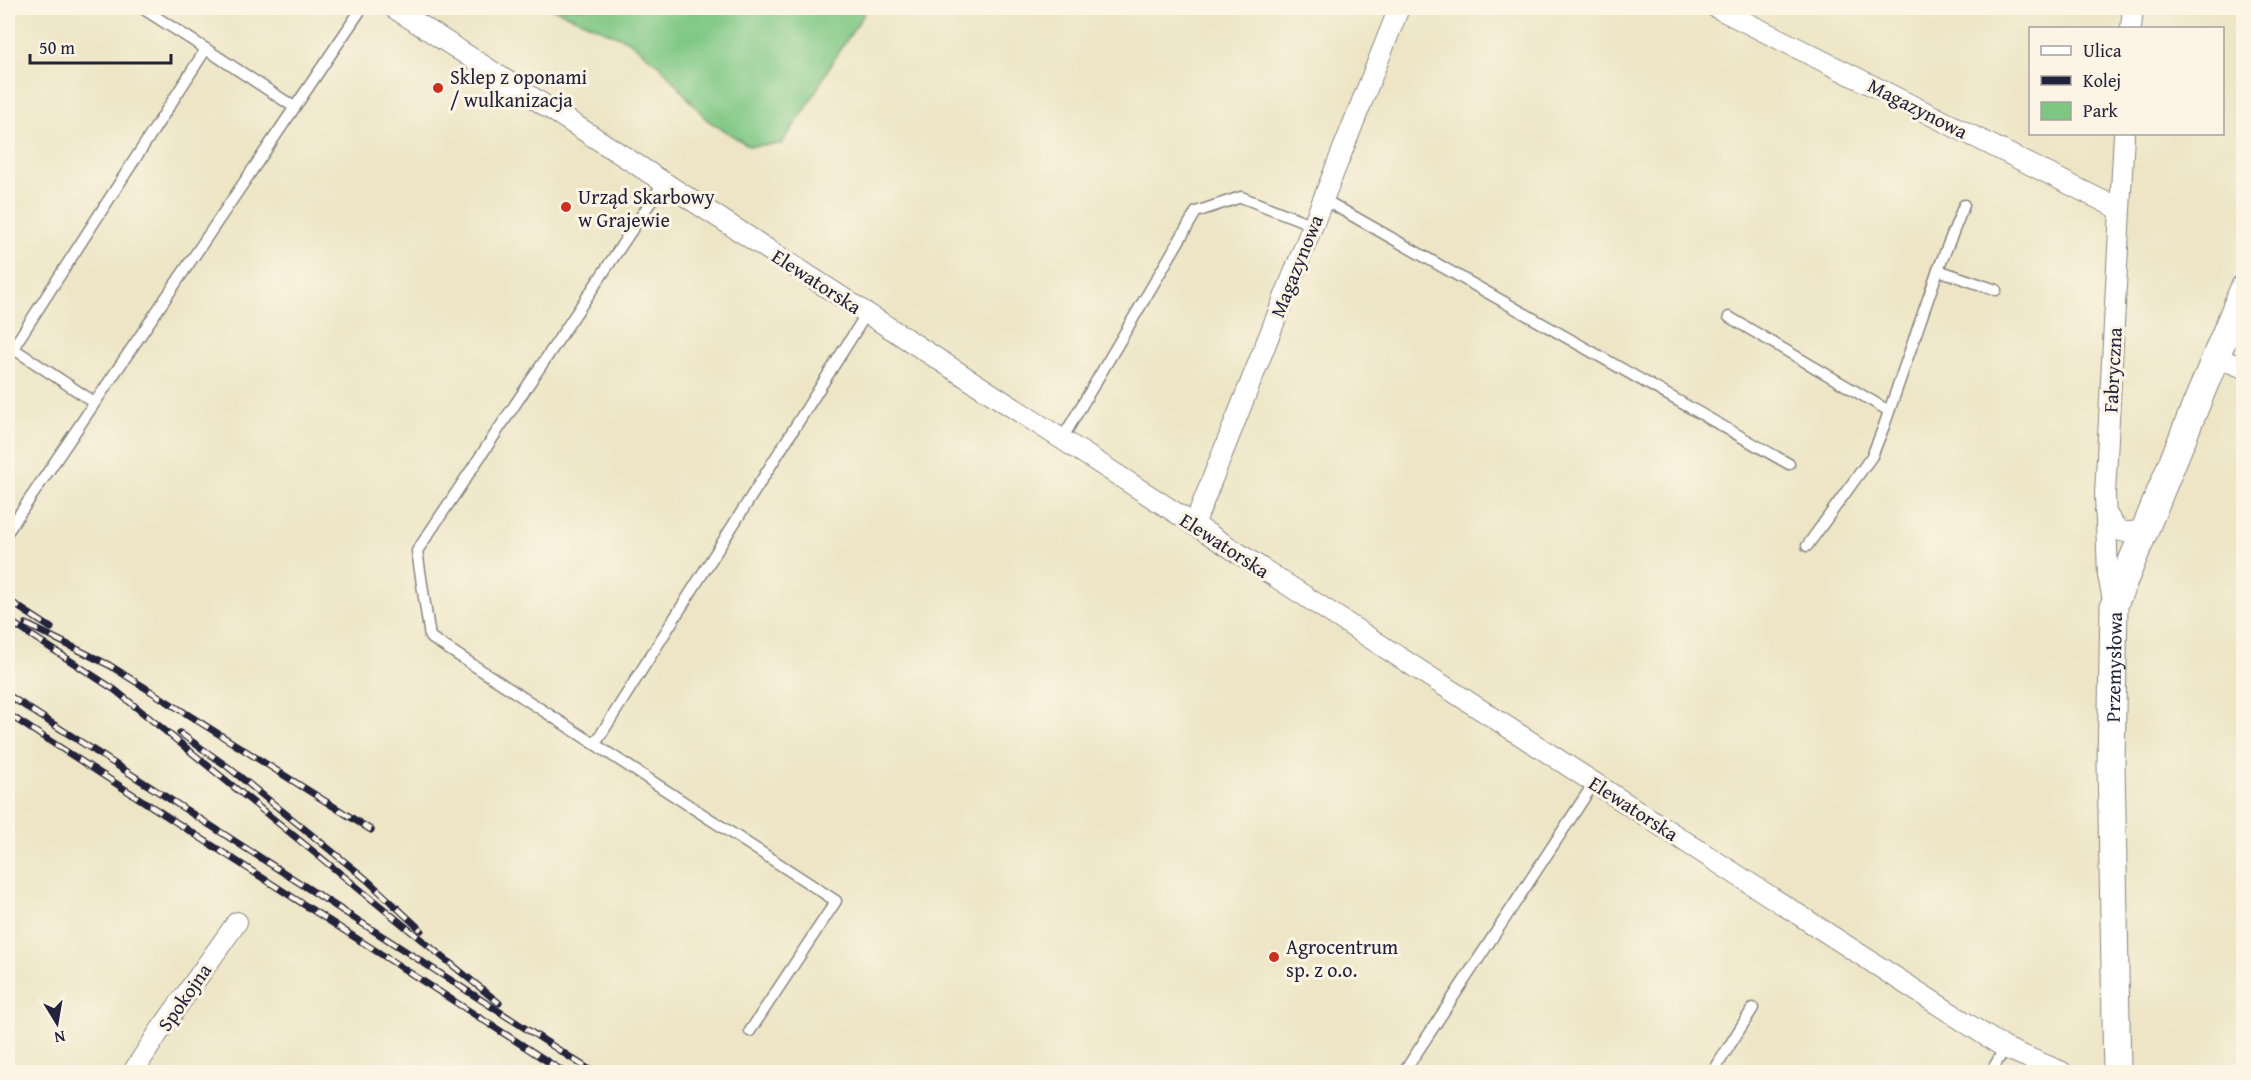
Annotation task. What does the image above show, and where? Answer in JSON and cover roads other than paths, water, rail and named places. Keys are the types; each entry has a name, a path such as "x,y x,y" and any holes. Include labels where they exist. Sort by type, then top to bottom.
{"street":[{"name":"Elewatorska","path":"394,8 2005,1048 2062,1072"},
{"name":"Magazynowa","path":"1194,525 1399,8"},
{"name":"Magazynowa","path":"1717,8 2119,209"},
{"path":"2131,27 2133,8"},
{"name":"Fabryczna","path":"2114,605 2108,575 2105,512 2124,135"},
{"name":"Przemysłowa","path":"2117,1072 2111,763 2114,605 2244,288"},
{"path":"2215,360 2244,368"},
{"path":"2105,512 2117,528 2127,533 2146,529"},
{"name":"Spokojna","path":"133,1072 237,922"}],"lane":[{"path":"142,8 294,107"},
{"path":"8,531 362,8"},
{"path":"94,402 10,347 206,50"},
{"path":"664,182 417,551 430,637 836,901 750,1031"},
{"path":"1062,439 1197,212 1241,197 1312,225"},
{"path":"1323,199 1789,464"},
{"path":"1807,546 1872,456 1938,270 1964,205"},
{"path":"1938,270 1996,290"},
{"path":"595,744 867,314"},
{"path":"1729,317 1889,411"},
{"path":"1404,1072 1594,783"},
{"path":"1713,1072 1753,1008"},
{"path":"1991,1072 2005,1048"}],"railway":[{"path":"8,600 51,628"},
{"path":"8,620 115,690 499,1003"},
{"path":"26,624 109,665 371,830"},
{"path":"8,695 593,1072"},
{"path":"8,714 564,1072"},
{"path":"180,733 228,767 366,879 421,930"}],"place":[{"name":"Sklep z oponami / wulkanizacja","path":"438,88"},
{"name":"Urząd Skarbowy w Grajewie","path":"566,207"},
{"name":"Agrocentrum sp. z o.o.","path":"1274,957"}]}
